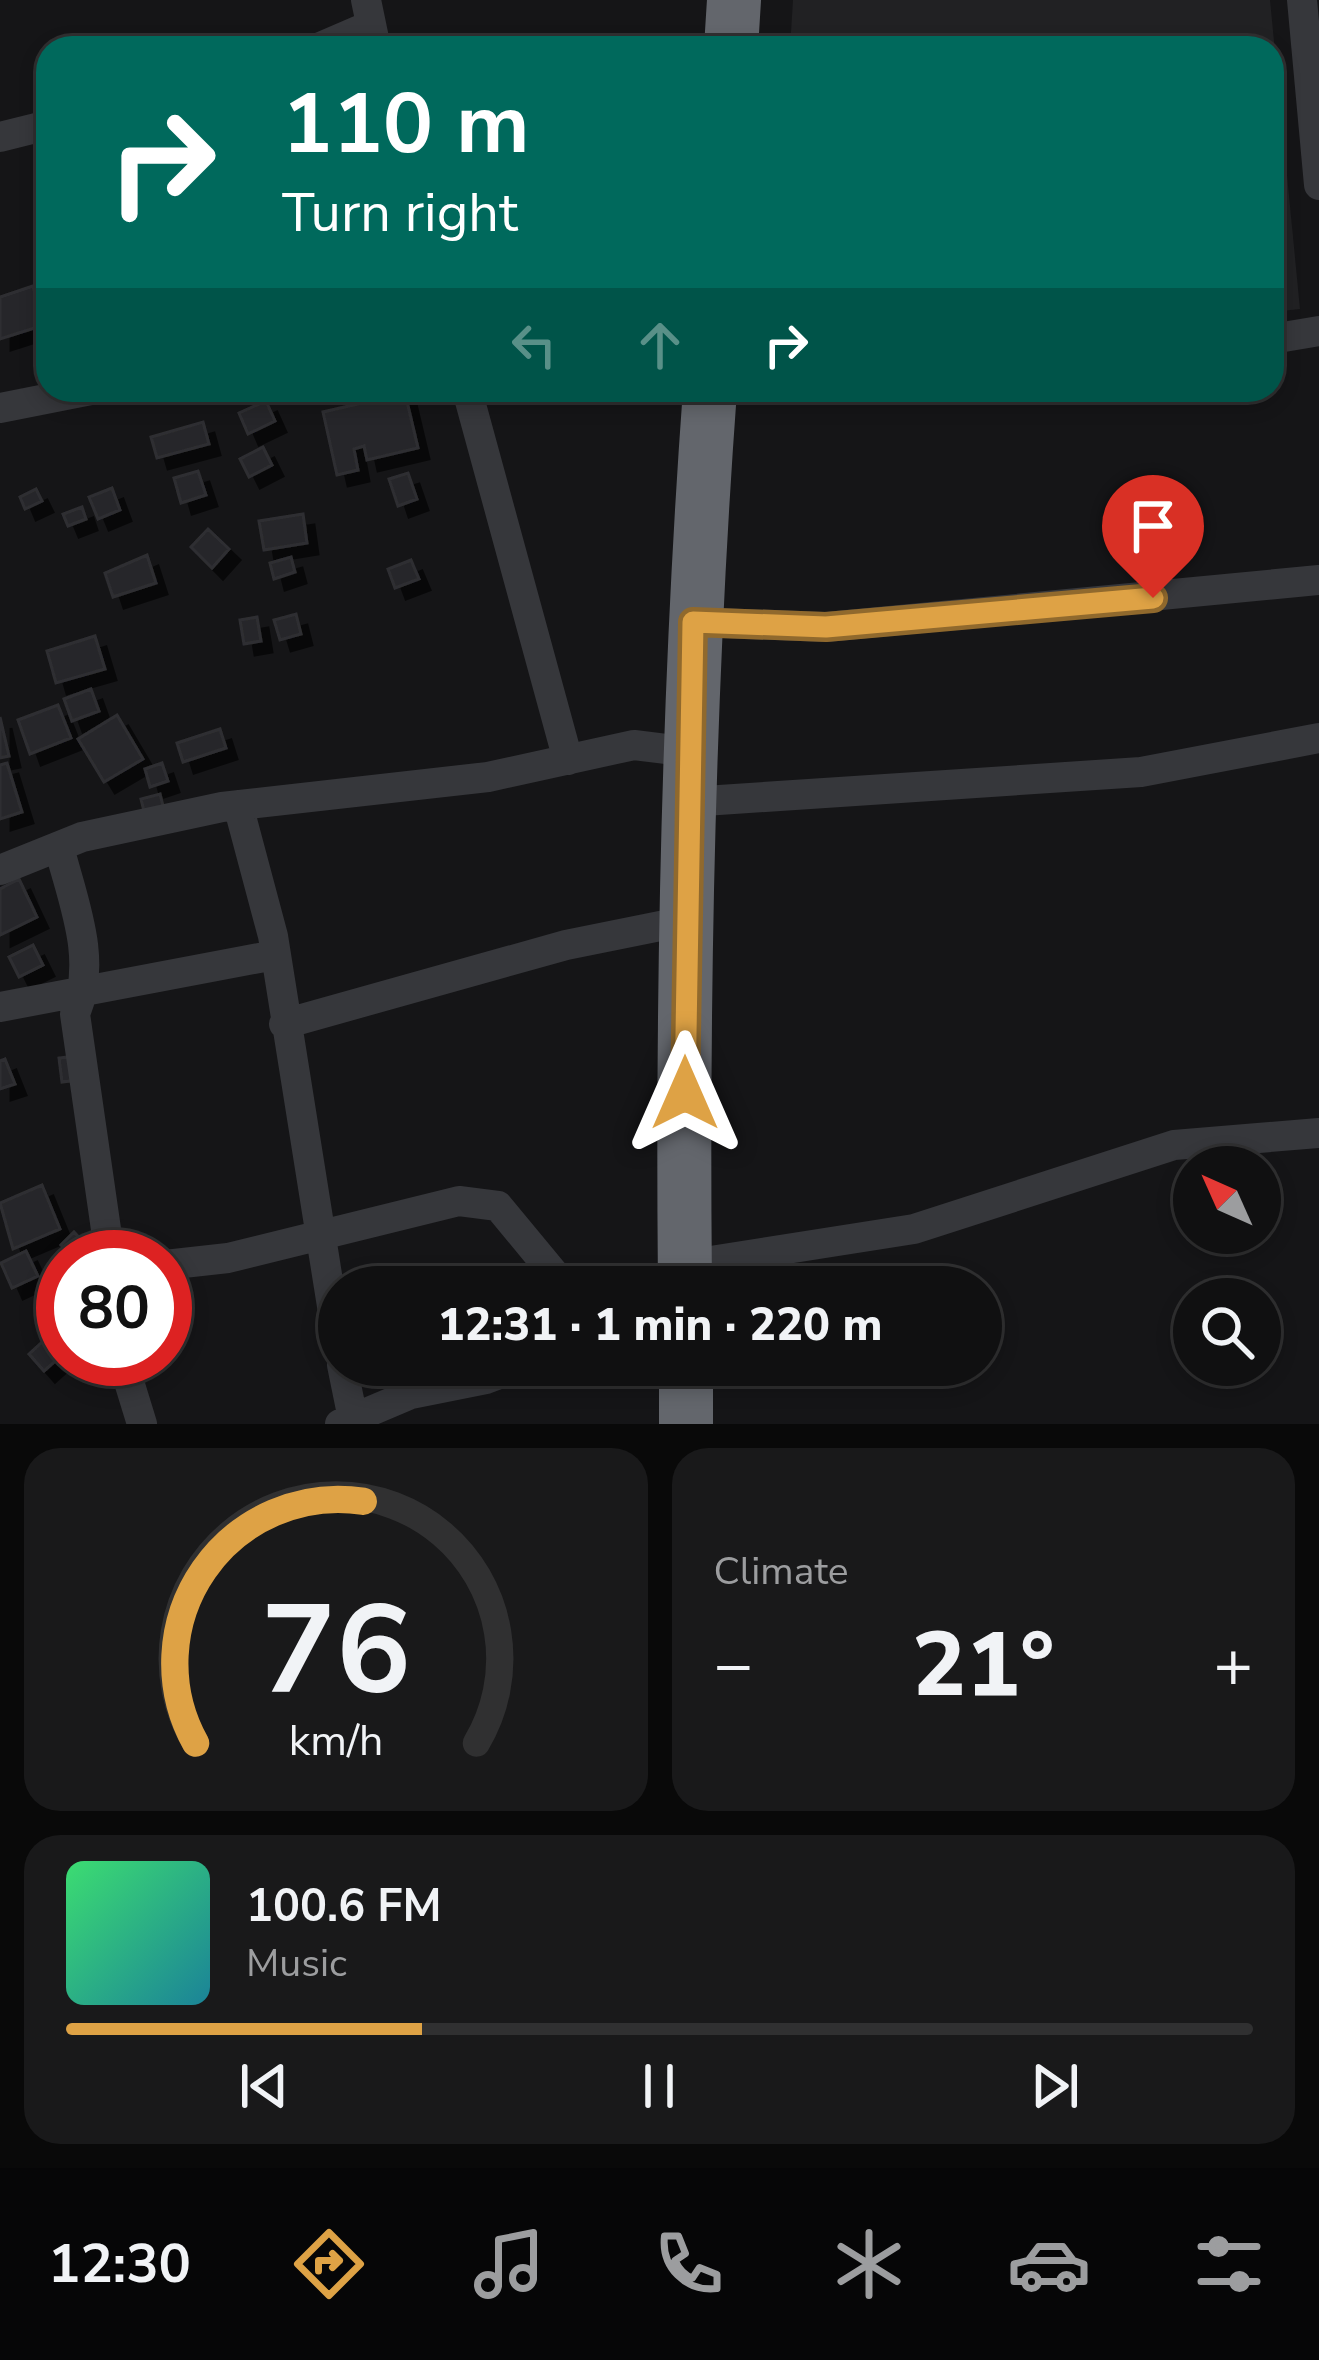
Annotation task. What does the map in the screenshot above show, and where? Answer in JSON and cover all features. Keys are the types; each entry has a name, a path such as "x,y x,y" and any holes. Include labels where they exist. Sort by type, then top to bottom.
{"highway":[{"path":"732,36 734,0"},
{"path":"685,1266 685,921 693,622 709,402"},
{"path":"686,1386 686,1424"}],"street":[{"path":"1303,0 1319,185"},
{"path":"0,137 36,128"},
{"path":"1284,337 1319,331"},
{"path":"0,408 36,401"},
{"path":"470,402 568,760"},
{"path":"693,622 826,627 1319,580"},
{"path":"0,870 59,847 238,805 488,777 634,745 689,777 1141,772 1319,738"},
{"path":"238,805 275,955 324,1266"},
{"path":"59,847 85,950 86,989 75,1014 106,1230"},
{"path":"284,1024 566,945 685,921"},
{"path":"0,1007 275,955"},
{"path":"737,1266 914,1229 1174,1145 1319,1133"},
{"path":"192,1262 228,1258 459,1201 498,1206 548,1266"},
{"path":"130,1386 142,1424"},
{"path":"344,1386 346,1421 411,1394 451,1386"}],"shaded area":[{"path":"793,0 1270,0 1273,36 791,36"},
{"path":"1284,144 1300,309 1284,311"}],"building":[{"path":"33,286 36,328 0,339 0,297"},
{"path":"266,402 275,421 248,434 239,413"},
{"path":"366,402 407,402 418,448 367,460 364,446 354,449 358,470 337,475 323,412"},
{"path":"203,422 209,444 157,458 151,437"},
{"path":"263,447 272,465 249,477 240,459"},
{"path":"198,471 206,495 181,503 174,478"},
{"path":"408,473 417,499 398,506 389,479"},
{"path":"112,488 120,510 98,519 89,497"},
{"path":"36,489 42,501 25,509 20,497"},
{"path":"82,507 86,519 68,526 63,514"},
{"path":"303,514 307,543 264,550 259,521"},
{"path":"208,529 229,549 212,568 191,547"},
{"path":"147,555 156,583 113,597 105,573"},
{"path":"291,557 295,572 274,579 270,563"},
{"path":"411,560 419,579 395,588 388,569"},
{"path":"296,614 301,634 280,640 274,620"},
{"path":"257,617 261,641 244,644 240,620"},
{"path":"95,636 105,669 56,683 47,651"},
{"path":"91,689 99,711 72,721 64,699"},
{"path":"58,705 71,738 30,754 18,720"},
{"path":"117,715 143,759 104,782 78,739"},
{"path":"0,717 9,756 0,758"},
{"path":"220,729 226,748 183,762 177,743"},
{"path":"7,763 22,812 0,819 0,765"},
{"path":"162,763 168,781 150,787 145,769"},
{"path":"160,794 164,810 145,815 141,799"},
{"path":"19,879 37,917 0,935 0,889"},
{"path":"33,945 43,965 19,977 9,957"},
{"path":"77,1056 79,1080 62,1082 59,1058"},
{"path":"5,1059 15,1084 0,1089 0,1061"},
{"path":"42,1185 60,1229 36,1230 36,1239 13,1249 0,1203"},
{"path":"26,1251 36,1277 12,1288 1,1263"}],"route":[{"path":"685,1093 693,622 826,627 1153,598"}]}
